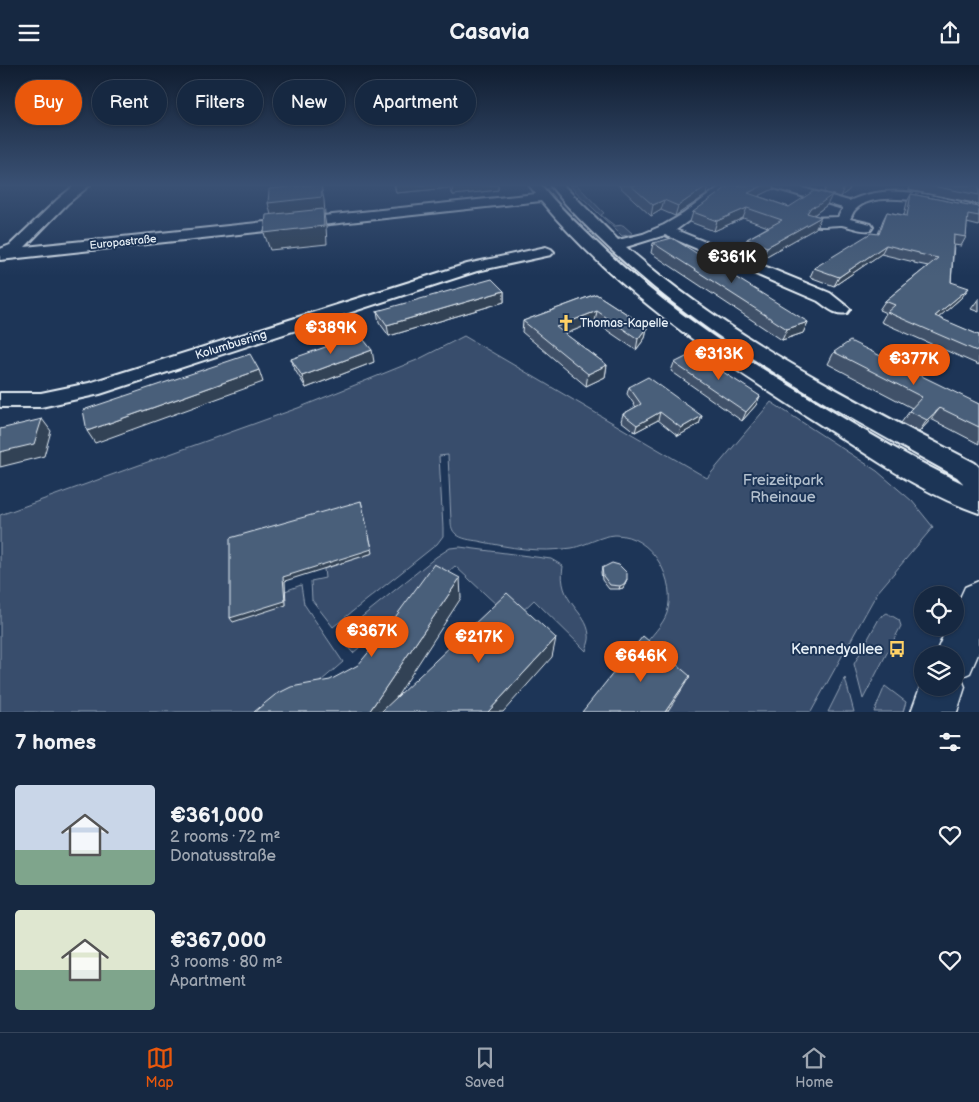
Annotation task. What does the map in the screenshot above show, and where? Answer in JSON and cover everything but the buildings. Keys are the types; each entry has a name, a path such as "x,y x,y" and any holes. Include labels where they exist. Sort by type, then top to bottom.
{"main road":[{"path":"960,646 979,600"},
{"path":"934,712 940,696"}],"street":[{"path":"3,255 47,215"},
{"name":"Europastraße","path":"3,255 330,215"},
{"path":"573,215 605,246 661,309 763,379 851,433 943,486 979,502"},
{"path":"605,246 625,243 664,231 690,215"},
{"path":"842,221 845,215"},
{"path":"813,221 842,221 866,227"},
{"path":"664,231 824,297 841,309"},
{"path":"605,246 742,341 836,400 966,471 979,483"},
{"name":"Kolumbusring","path":"0,400 41,399 92,389 473,267 546,252"}],"green space":[{"path":"567,215 580,215 596,232 584,233"},
{"path":"600,215 615,226 623,225 633,234 622,236"},
{"path":"616,254 955,472 951,478 755,369 661,302 609,255"},
{"name":"Freizeitpark Rheinaue","path":"464,336 707,478 771,402 877,471 912,501 933,527 877,593 811,712 667,712 679,693 643,647 665,617 669,600 665,574 651,551 629,537 615,535 572,548 547,550 513,548 469,540 458,536 451,525 448,455 439,456 443,536 437,544 333,627 312,600 311,581 325,578 324,569 373,553 232,542 286,605 285,591 301,585 304,604 343,662 285,712 0,712 0,515 298,408 417,360"},
{"path":"460,547 551,559 563,566 562,579 564,589 587,626 589,641 586,651 534,600 513,620 455,566 353,653 338,636 436,557 450,548"},
{"path":"887,613 899,620 901,626 863,699 854,664 880,617"},
{"path":"845,678 854,712 828,712"},
{"path":"885,686 906,702 903,712 874,712"}],"place":[{"name":"Thomas-Kapelle","path":"566,323"},
{"name":"Kennedyallee","path":"897,649"}]}
